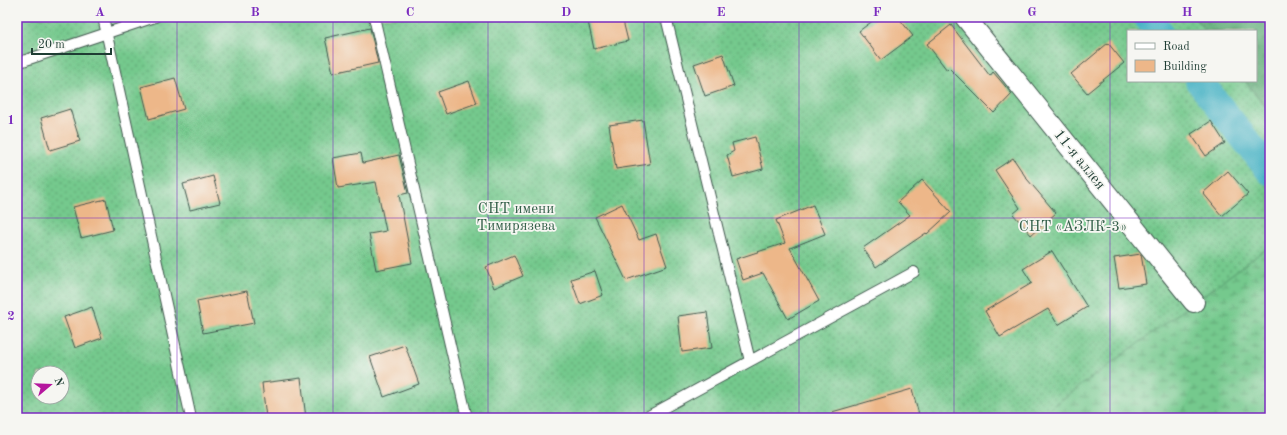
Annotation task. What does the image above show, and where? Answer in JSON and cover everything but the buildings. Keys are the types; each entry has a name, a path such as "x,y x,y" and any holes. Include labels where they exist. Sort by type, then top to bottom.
{"street":[{"name":"11-я аллея","path":"965,17 1194,302"}],"lane":[{"path":"104,17 191,418"},
{"path":"17,63 155,17"},
{"path":"374,17 467,418"},
{"path":"666,17 750,361"},
{"path":"645,418 914,272"}],"green space":[{"name":"СНТ имени Тимирязева","path":"17,17 1194,17 1204,30 1127,30 1127,82 1246,82 1270,112 1270,288 1042,418 17,418"},
{"path":"1194,17 1270,17 1270,112 1246,82 1257,82 1257,30 1204,30"},
{"path":"1270,246 1270,418 1037,418"}],"waterway":[{"path":"1147,17 1158,30"},
{"path":"1200,82 1270,171"}],"park label":[{"name":"СНТ «АЗЛК-3»","path":"1073,227"}]}
